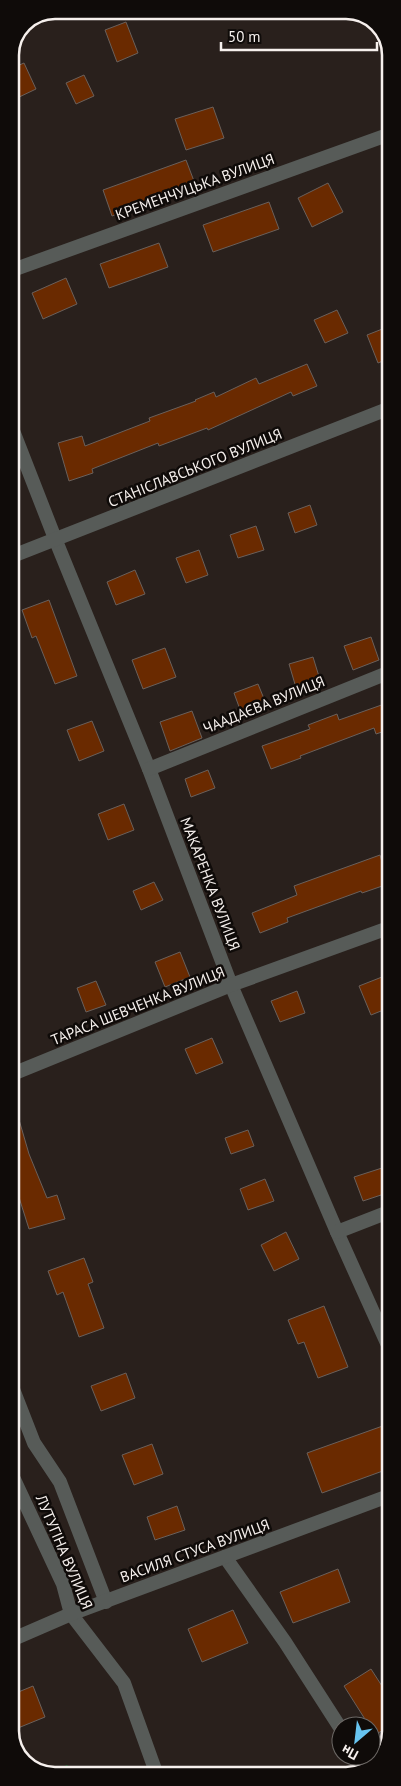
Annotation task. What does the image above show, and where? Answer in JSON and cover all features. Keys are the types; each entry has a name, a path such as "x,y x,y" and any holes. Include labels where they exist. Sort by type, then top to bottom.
{"street":[{"name":"КРЕМЕНЧУЦЬКА ВУЛИЦЯ","path":"19,268 382,137"},
{"name":"СТАНІСЛАВСЬКОГО ВУЛИЦЯ","path":"19,555 382,411"},
{"name":"МАКАРЕНКА ВУЛИЦЯ","path":"19,446 149,768 231,985 382,1332"},
{"name":"ЧААДАЄВА ВУЛИЦЯ","path":"149,768 382,675"},
{"name":"ТАРАСА ШЕВЧЕНКА ВУЛИЦЯ","path":"19,1071 231,985 382,930"},
{"path":"337,1232 382,1214"},
{"name":"ЛУТУГІНА ВУЛИЦЯ","path":"19,1405 34,1443 60,1482 106,1602"},
{"name":"ЛУТУГІНА ВУЛИЦЯ","path":"19,1490 64,1584 70,1614 124,1683 154,1767"},
{"name":"ВАСИЛЯ СТУСА ВУЛИЦЯ","path":"19,1636 70,1614 382,1498"},
{"path":"225,1557 332,1716"}],"building":[{"path":"126,22 138,53 117,62 105,30"},
{"path":"24,63 36,89 19,97 19,65"},
{"path":"84,75 94,96 76,104 66,83"},
{"path":"213,107 224,138 186,150 175,119"},
{"path":"186,160 197,189 163,201 162,198 112,216 103,190"},
{"path":"328,183 343,212 312,227 298,198"},
{"path":"269,202 279,229 213,252 203,225"},
{"path":"159,243 168,267 109,288 100,264"},
{"path":"66,278 77,304 43,319 32,293"},
{"path":"337,310 348,333 325,343 314,320"},
{"path":"382,329 382,361 378,363 367,335"},
{"path":"307,364 317,386 293,396 291,392 208,430 207,428 159,446 158,443 92,469 93,473 69,481 58,443 82,436 85,446 150,421 149,418 196,401 214,392 216,397 256,378 259,384"},
{"path":"310,505 317,525 295,533 288,513"},
{"path":"256,526 264,550 238,558 230,535"},
{"path":"199,550 208,575 186,583 176,558"},
{"path":"135,570 145,594 116,605 107,582"},
{"path":"49,600 77,676 55,684 36,636 32,638 22,610"},
{"path":"371,637 379,660 353,670 344,646"},
{"path":"165,648 176,677 143,689 132,660"},
{"path":"313,657 321,683 297,691 289,664"},
{"path":"258,684 267,706 242,715 234,693"},
{"path":"382,705 382,732 376,734 374,728 271,769 262,746 310,729 308,725 337,714 339,720"},
{"path":"192,711 202,738 170,751 160,722"},
{"path":"92,721 104,751 79,761 67,730"},
{"path":"208,770 215,788 191,797 185,779"},
{"path":"124,804 134,830 108,840 98,814"},
{"path":"380,855 382,862 382,886 362,893 361,891 287,918 288,922 260,933 252,913 297,895 294,886"},
{"path":"154,882 163,900 141,910 133,891"},
{"path":"180,952 190,977 165,987 155,962"},
{"path":"382,977 382,1011 371,1015 359,986"},
{"path":"96,981 106,1005 86,1012 77,988"},
{"path":"297,991 305,1013 280,1022 271,1001"},
{"path":"212,1038 223,1063 196,1074 185,1049"},
{"path":"19,1120 29,1154 47,1198 57,1195 65,1219 29,1229 19,1197"},
{"path":"248,1130 254,1146 231,1154 225,1138"},
{"path":"382,1168 382,1195 363,1201 354,1177"},
{"path":"265,1179 274,1201 248,1210 240,1189"},
{"path":"286,1232 299,1259 274,1271 261,1245"},
{"path":"84,1258 93,1282 88,1284 104,1328 79,1337 63,1292 57,1295 48,1271"},
{"path":"324,1306 348,1367 318,1378 304,1342 298,1344 288,1320"},
{"path":"126,1373 135,1398 101,1411 91,1386"},
{"path":"382,1426 382,1471 322,1493 307,1453"},
{"path":"152,1444 163,1474 134,1485 122,1455"},
{"path":"177,1506 185,1530 155,1540 147,1517"},
{"path":"338,1569 350,1602 293,1623 280,1592"},
{"path":"233,1610 248,1643 202,1662 188,1629"},
{"path":"371,1669 382,1686 382,1731 381,1716 363,1716 344,1686"},
{"path":"33,1686 45,1717 19,1728 19,1692"}]}
